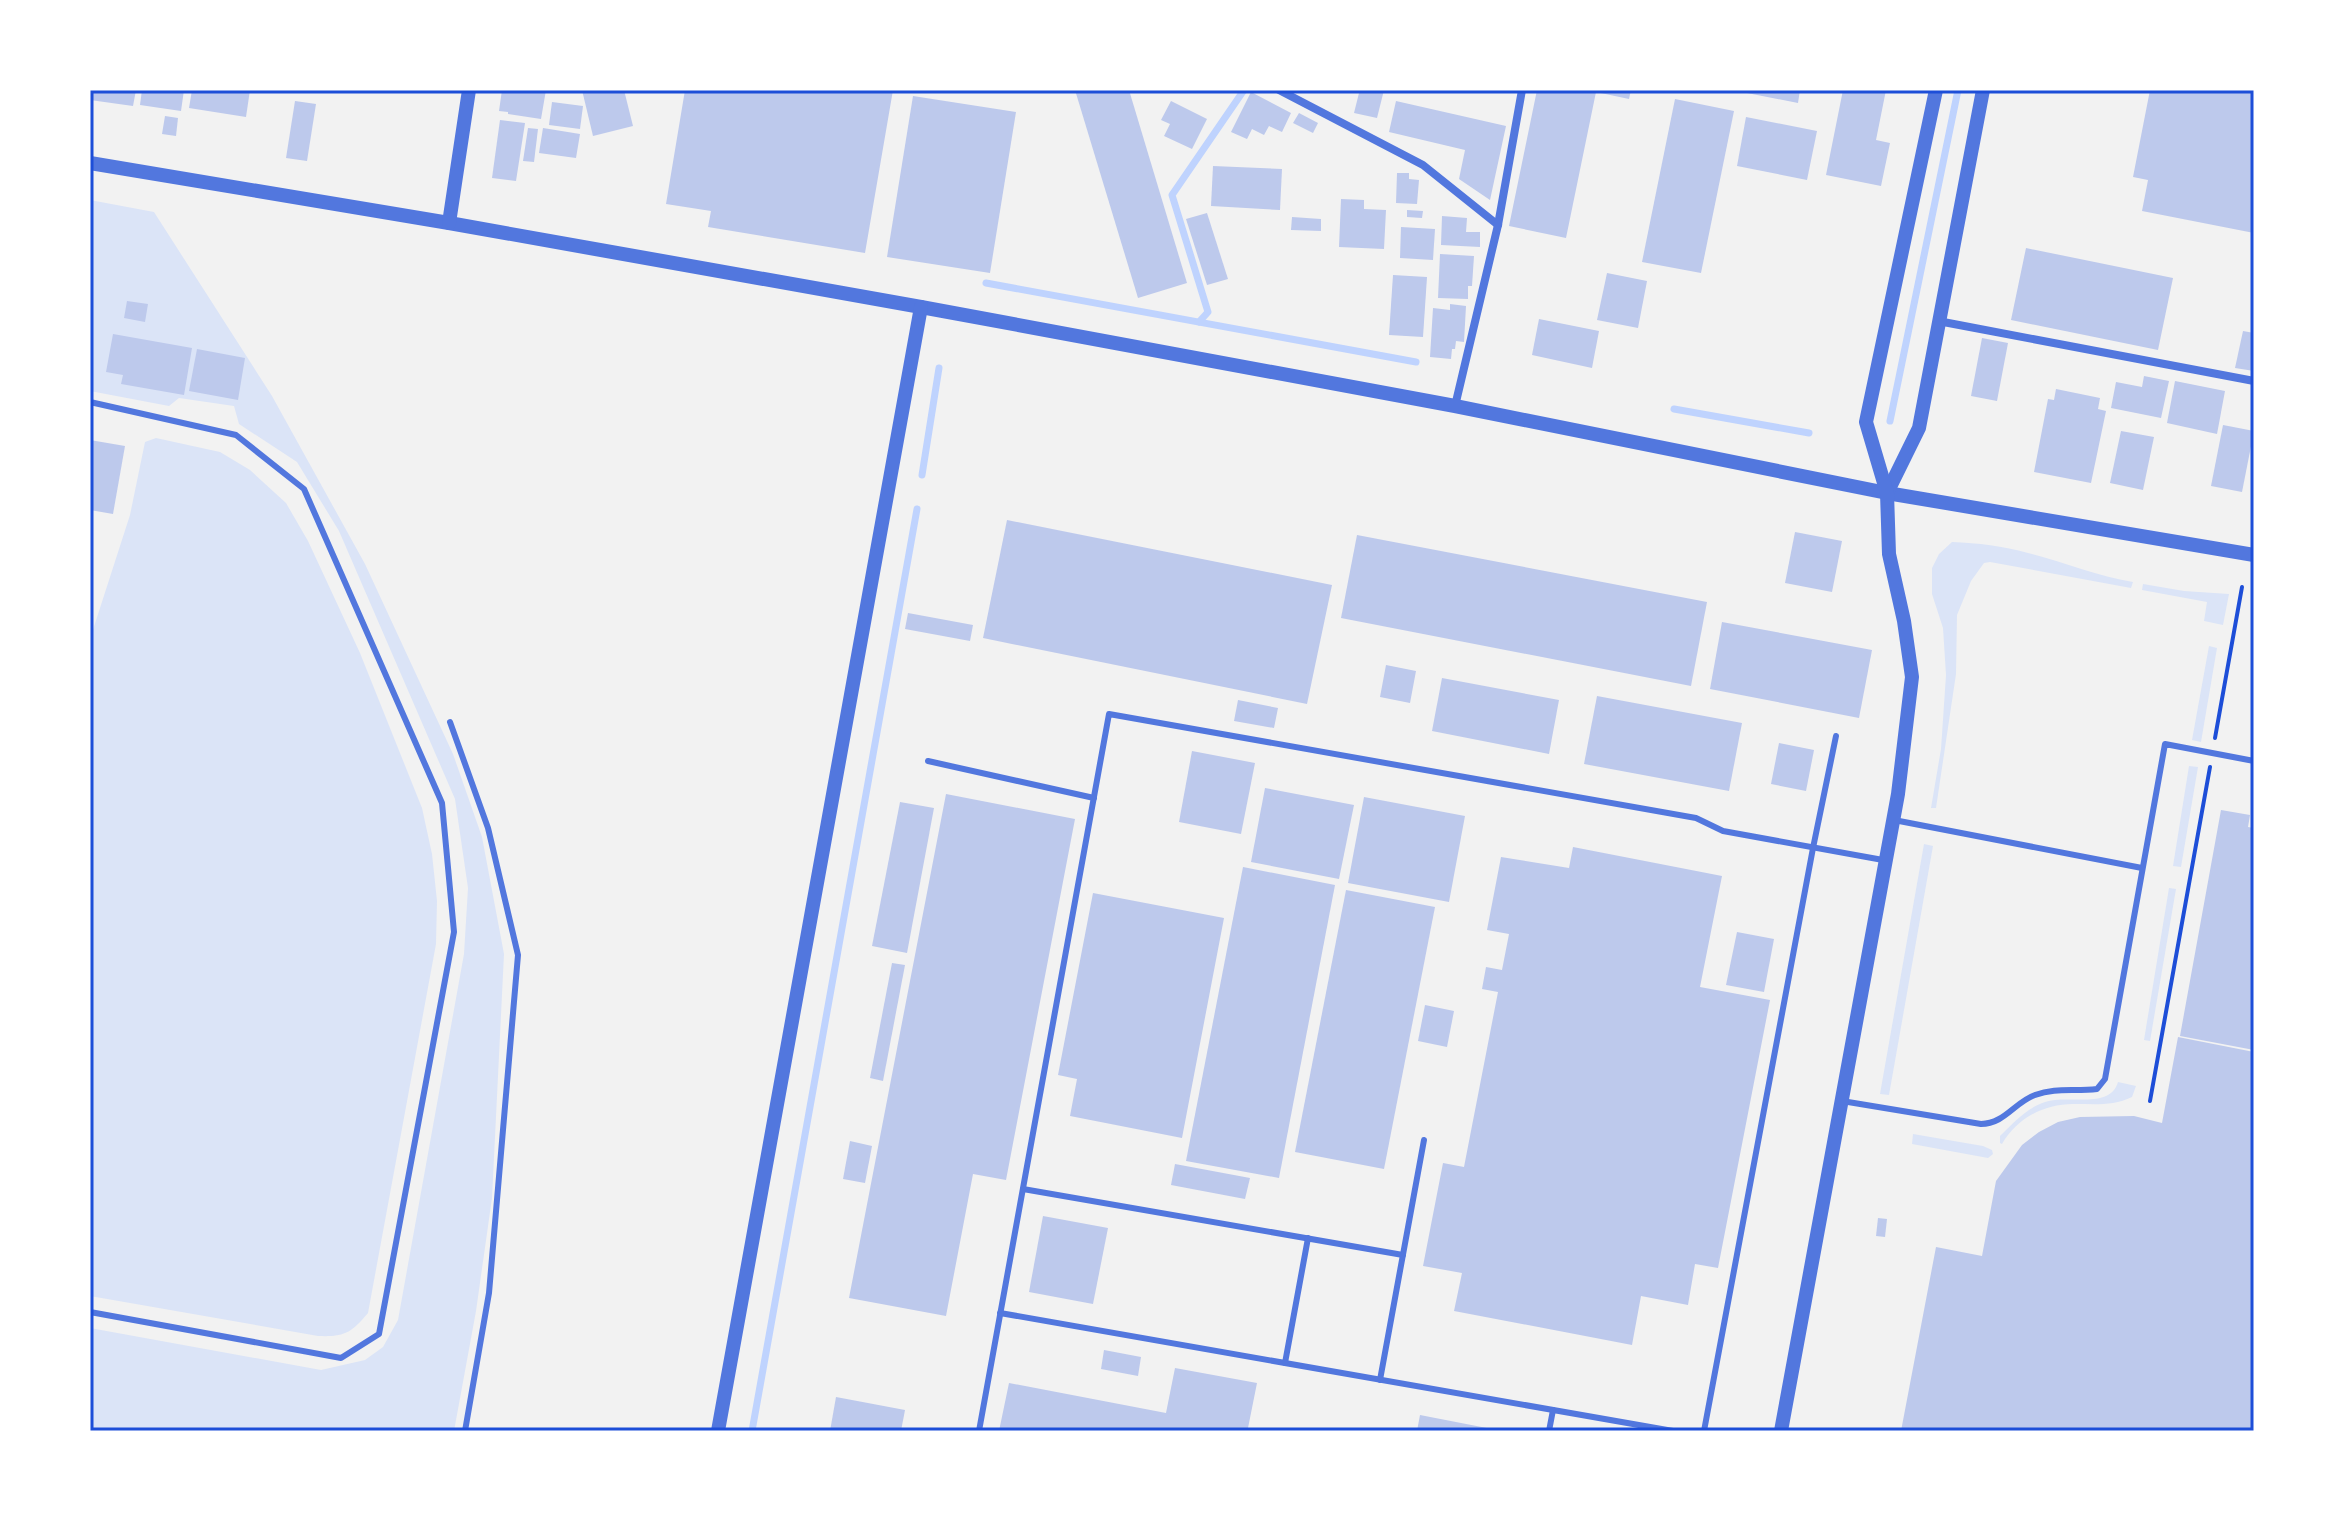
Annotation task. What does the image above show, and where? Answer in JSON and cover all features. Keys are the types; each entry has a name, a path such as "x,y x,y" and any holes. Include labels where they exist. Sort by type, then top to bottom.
{"street":[{"path":"449,223 469,90"},
{"path":"1279,90 1423,165 1498,225"},
{"path":"1455,406 1498,225 1522,90"},
{"path":"1781,1431 1887,861 1912,677 1904,621 1889,554 1887,493 1866,422 1936,90"},
{"path":"1887,493 1919,428 1983,90"},
{"path":"90,163 921,307 1455,406 1887,493 2254,555"},
{"path":"718,1431 921,307"},
{"path":"1938,321 2254,381"}],"lane":[{"path":"90,402 236,435 304,489 442,803 454,932 379,1334 341,1358 90,1312"},
{"path":"979,1431 1109,714 1696,818 1723,831 1887,861"},
{"path":"450,722 488,828 518,955 489,1293 465,1431"},
{"path":"1704,1431 1836,736"},
{"path":"1842,1101 1990,1124 2031,1096 2057,1089 2097,1089 2105,1079 2165,744 2254,761"},
{"path":"928,761 1094,798"},
{"path":"1894,820 2142,868"},
{"path":"1380,1380 1424,1140"},
{"path":"1023,1189 1403,1255"},
{"path":"1285,1363 1308,1238"},
{"path":"1000,1313 1673,1431"},
{"path":"1549,1431 1553,1410"}],"path":[{"path":"2150,1101 2242,587"}],"shaded area":[{"path":"90,200 154,212 272,396 365,564 453,754 482,837 504,954 492,1198 454,1431 90,1431 90,1328 321,1370 365,1360 383,1347 398,1320 464,954 468,888 455,799 339,531 297,462 239,424 234,406 179,398 169,406 90,391 90,305 93,290 90,289"},
{"path":"156,438 220,452 250,470 286,503 308,541 360,653 422,808 432,854 437,901 436,944 368,1313 352,1329 335,1336 318,1336 90,1296 90,639 130,515 145,442"},
{"path":"1952,542 2009,548 2133,582 2131,588 1984,563 1971,581 1957,615 1956,674 1936,808 1931,808 1941,749 1946,675 1943,628 1932,594 1932,568 1939,554"},
{"path":"2143,584 2229,594 2223,625 2204,621 2207,602 2142,590"},
{"path":"2209,646 2217,648 2201,742 2192,740"},
{"path":"2189,766 2198,767 2181,867 2173,866"},
{"path":"1924,844 1933,846 1889,1095 1880,1094"},
{"path":"2169,888 2176,889 2150,1041 2144,1040"},
{"path":"2118,1082 2136,1086 2132,1097 2112,1103 2065,1104 2043,1109 2024,1120 2000,1143 2000,1136 2032,1108 2054,1100 2097,1099 2114,1091"},
{"path":"1913,1134 1983,1146 1992,1150 1993,1154 1988,1158 1912,1144"}],"building":[{"path":"90,90 136,90 133,106 90,100"},
{"path":"142,90 184,90 181,111 140,105"},
{"path":"192,90 250,90 246,117 189,108"},
{"path":"502,90 546,90 541,119 499,111"},
{"path":"582,90 624,90 633,126 593,136"},
{"path":"685,90 893,90 865,253 708,227 711,211 666,204"},
{"path":"1075,90 1129,90 1187,283 1138,298"},
{"path":"1351,90 1384,90 1377,118 1354,113 1359,93"},
{"path":"1537,90 1631,90 1629,99 1596,92 1566,238 1509,226"},
{"path":"1747,90 1800,90 1798,103 1747,93"},
{"path":"1843,90 1886,90 1876,140 1890,143 1881,186 1826,175"},
{"path":"2150,90 2254,90 2254,233 2142,211 2148,180 2133,177"},
{"path":"1251,92 1291,113 1282,132 1269,126 1264,135 1252,129 1247,139 1231,132"},
{"path":"913,96 1016,112 990,273 887,257"},
{"path":"1675,99 1734,111 1701,273 1642,262"},
{"path":"295,101 316,104 307,161 286,158"},
{"path":"1171,101 1207,119 1192,149 1164,136 1170,124 1161,120"},
{"path":"1396,101 1506,126 1490,200 1459,179 1465,150 1389,132"},
{"path":"552,102 583,106 580,129 549,125"},
{"path":"1299,113 1318,123 1313,133 1293,123"},
{"path":"165,116 178,118 176,136 162,134"},
{"path":"1746,117 1817,131 1807,180 1737,166"},
{"path":"500,120 525,123 516,181 492,178"},
{"path":"528,128 538,129 534,162 523,161"},
{"path":"543,128 580,134 576,158 539,153"},
{"path":"1213,166 1282,169 1280,210 1211,206"},
{"path":"1397,173 1409,173 1409,179 1419,180 1417,204 1396,203"},
{"path":"1341,199 1364,200 1364,209 1386,210 1384,249 1339,247"},
{"path":"1407,210 1423,211 1422,218 1407,217"},
{"path":"1207,213 1228,279 1207,285 1186,219"},
{"path":"1442,216 1467,218 1466,232 1480,232 1480,247 1441,245"},
{"path":"1292,217 1321,219 1321,231 1291,230"},
{"path":"1401,227 1435,229 1433,260 1400,258"},
{"path":"2026,248 2173,278 2158,350 2011,320"},
{"path":"1440,254 1474,256 1468,299 1438,298"},
{"path":"1607,273 1647,281 1638,328 1597,320"},
{"path":"1393,275 1427,277 1423,337 1389,335"},
{"path":"127,301 148,304 145,322 124,318"},
{"path":"1450,304 1466,306 1464,342 1456,341 1451,359 1430,357 1433,308 1450,310"},
{"path":"1539,319 1599,331 1592,368 1532,355"},
{"path":"2243,331 2254,333 2254,371 2235,368"},
{"path":"113,334 192,348 184,395 121,384 123,375 106,372"},
{"path":"1982,338 2008,343 1997,401 1971,396"},
{"path":"197,349 245,358 238,400 189,391"},
{"path":"2144,376 2169,381 2161,418 2111,408 2116,382 2142,387"},
{"path":"2175,381 2225,391 2217,434 2167,423"},
{"path":"2056,389 2100,398 2098,409 2106,411 2091,483 2034,472 2048,399 2054,400"},
{"path":"2223,425 2254,431 2242,492 2211,486"},
{"path":"2121,431 2154,437 2143,490 2110,483"},
{"path":"90,440 125,446 113,514 90,510"},
{"path":"1007,520 1332,585 1307,704 983,638"},
{"path":"1795,532 1842,541 1832,592 1785,583"},
{"path":"1357,535 1707,602 1691,686 1341,618"},
{"path":"908,613 973,625 970,641 905,629"},
{"path":"1722,622 1872,650 1859,718 1710,689"},
{"path":"1386,665 1416,671 1410,703 1380,697"},
{"path":"1442,678 1559,700 1549,754 1432,731"},
{"path":"1597,696 1742,723 1729,791 1584,764"},
{"path":"1238,700 1278,708 1274,728 1234,721"},
{"path":"1779,743 1814,750 1806,791 1771,784"},
{"path":"1192,751 1255,763 1241,834 1179,822"},
{"path":"1265,788 1354,805 1339,879 1251,862"},
{"path":"946,794 1075,819 1006,1180 973,1174 946,1316 849,1298"},
{"path":"1364,797 1465,816 1449,902 1348,883"},
{"path":"900,802 934,808 907,953 872,946"},
{"path":"2221,810 2250,815 2248,827 2254,828 2254,1050 2180,1036"},
{"path":"1573,847 1722,876 1700,987 1770,1000 1718,1268 1695,1264 1688,1305 1641,1296 1632,1345 1454,1311 1462,1273 1423,1266 1443,1163 1464,1167 1498,992 1482,989 1486,967 1502,970 1509,934 1487,930 1501,857 1569,868"},
{"path":"1243,867 1335,885 1279,1178 1186,1161"},
{"path":"1346,890 1435,907 1384,1169 1295,1152"},
{"path":"1093,893 1224,918 1182,1138 1070,1116 1077,1079 1058,1075"},
{"path":"1737,932 1774,939 1764,992 1726,985"},
{"path":"892,963 905,965 883,1081 870,1078"},
{"path":"1425,1005 1454,1011 1447,1047 1418,1041"},
{"path":"2178,1037 2254,1052 2254,1431 1901,1431 1936,1247 1982,1256 1996,1181 2022,1145 2039,1132 2058,1122 2080,1117 2134,1116 2162,1123"},
{"path":"850,1141 872,1146 865,1183 843,1179"},
{"path":"1175,1164 1250,1178 1245,1199 1171,1185"},
{"path":"1043,1216 1108,1228 1093,1304 1029,1292"},
{"path":"1878,1218 1887,1219 1885,1237 1876,1236"},
{"path":"1104,1350 1141,1357 1138,1376 1101,1369"},
{"path":"1175,1368 1257,1383 1248,1428 1256,1431 999,1431 1009,1383 1166,1413"},
{"path":"836,1397 905,1410 901,1431 830,1431"},
{"path":"1420,1415 1497,1430 1497,1431 1417,1431"}],"waterway":[{"path":"1199,322 1208,312 1172,195 1244,90"},
{"path":"1890,421 1958,90"},
{"path":"986,283 1416,362"},
{"path":"922,475 939,368"},
{"path":"1674,409 1809,433"},
{"path":"752,1431 917,509"}]}
